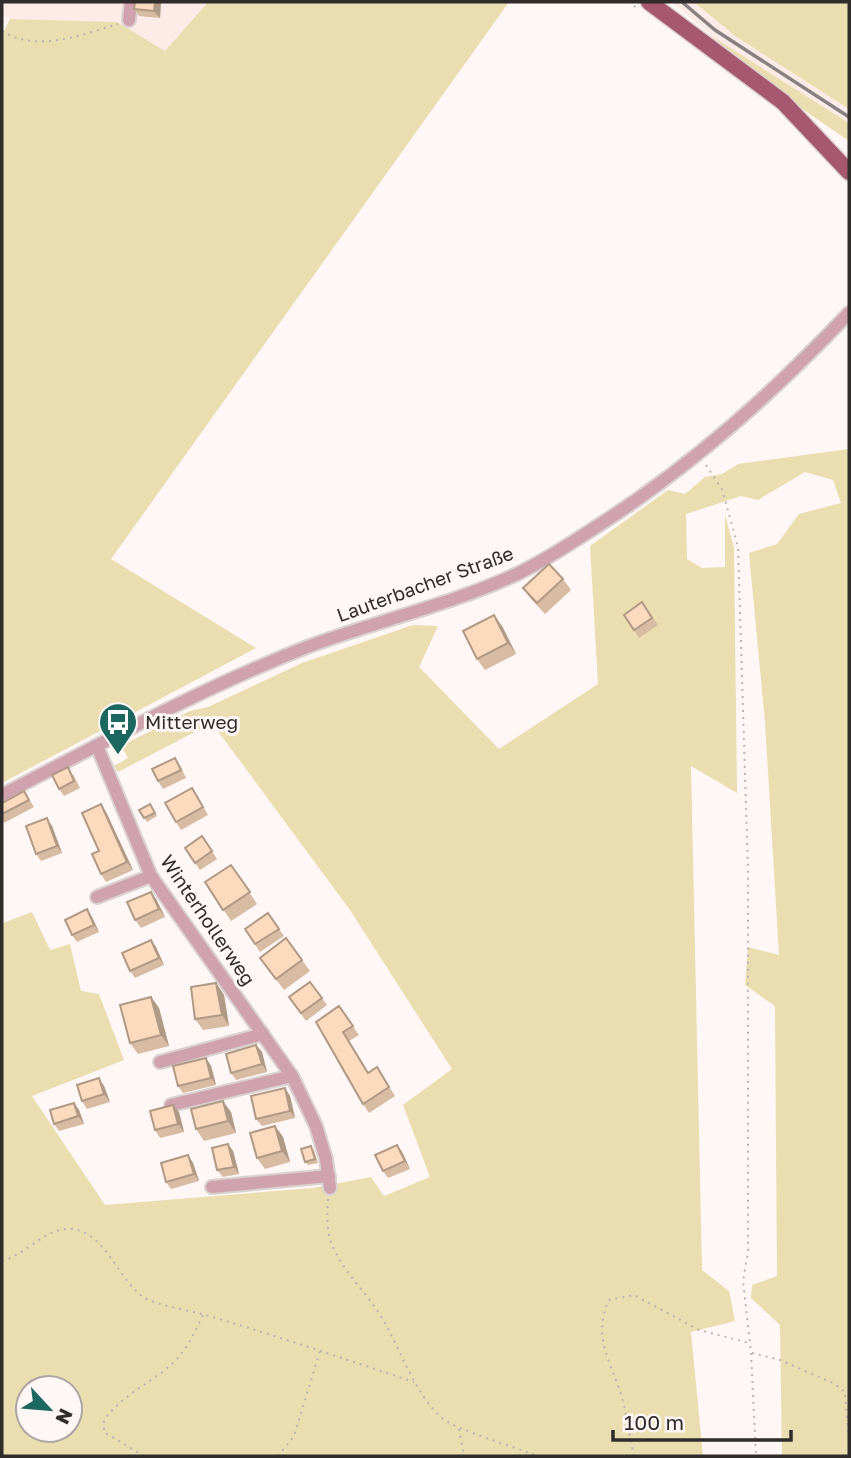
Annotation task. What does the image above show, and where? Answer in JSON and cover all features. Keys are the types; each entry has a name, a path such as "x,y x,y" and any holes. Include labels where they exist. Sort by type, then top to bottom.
{"main road":[{"path":"649,2 783,102 849,172"}],"street":[{"path":"129,20 131,2"},
{"name":"Lauterbacher Straße","path":"2,795 266,664 518,573 635,502 699,455 755,407 849,313"},
{"name":"Winterhollerweg","path":"97,746 151,876 292,1076 316,1126 329,1182"},
{"path":"97,897 151,876"},
{"path":"160,1062 263,1034"},
{"path":"171,1105 292,1076"},
{"path":"212,1187 329,1182"}],"path":[{"path":"2,31 16,40 43,43 129,20"},
{"path":"699,455 722,489 738,547 748,871 748,1252 743,1281 751,1352 756,1456"},
{"path":"329,1182 327,1222 332,1247 351,1280 380,1315 406,1361 414,1382 443,1419 458,1428 537,1456"},
{"path":"2,1261 18,1257 55,1231 71,1228 82,1231 97,1242 145,1298 320,1350 414,1382"},
{"path":"634,1456 622,1399 603,1345 601,1318 610,1300 634,1294 699,1330 749,1342"},
{"path":"144,1456 104,1432 104,1420 119,1399 174,1361 191,1342 204,1314"},
{"path":"278,1456 295,1436 320,1350"},
{"path":"751,1352 780,1360 833,1383 849,1395"},
{"path":"845,1394 849,1439"},
{"path":"458,1428 464,1456"}],"shaded area":[{"path":"2,2 208,2 165,51 117,22 10,19 2,15"},
{"path":"208,2 509,2 111,559 256,648 2,783 2,36 10,19 117,22 165,51"},
{"path":"672,2 694,2 735,36 849,109 849,123 710,35"},
{"path":"694,2 849,2 849,109 735,36"},
{"path":"710,35 849,123 849,141 808,113"},
{"path":"849,449 849,1456 782,1456 780,1325 751,1298 752,1285 777,1276 775,1006 745,985 748,947 779,955 765,722 749,553 777,544 799,514 841,503 833,480 805,472 758,500 741,496 686,514 687,559 702,568 725,567 725,515 734,548 737,793 691,766 702,1270 729,1291 735,1321 691,1332 703,1456 2,1456 2,921 3,923 32,912 50,950 70,944 81,991 99,994 124,1060 32,1096 105,1205 313,1188 371,1177 384,1196 430,1177 403,1105 452,1069 350,910 212,723 118,772 114,766 128,758 121,746 190,711 208,707 302,663 413,625 438,626 419,667 499,749 598,684 590,546 668,490 685,494 705,477 722,474 738,464"}],"building":[{"path":"135,2 155,2 154,11 134,9"},
{"path":"549,564 563,579 537,603 523,588"},
{"path":"642,602 652,618 634,630 624,615"},
{"path":"494,615 508,643 477,659 463,631"},
{"path":"175,758 181,770 158,781 152,769"},
{"path":"68,767 74,781 59,789 52,775"},
{"path":"192,788 203,807 176,822 165,803"},
{"path":"24,791 29,800 2,814 2,803"},
{"path":"101,804 127,862 101,874 92,854 99,851 82,813"},
{"path":"150,804 155,813 144,818 139,810"},
{"path":"47,818 57,846 36,854 26,826"},
{"path":"202,836 212,851 195,863 185,848"},
{"path":"231,865 250,892 223,910 205,882"},
{"path":"151,892 159,909 135,920 127,902"},
{"path":"87,909 94,925 72,935 65,920"},
{"path":"268,913 279,929 255,944 245,929"},
{"path":"286,938 302,960 276,979 260,958"},
{"path":"151,940 159,958 130,971 122,953"},
{"path":"310,982 322,998 301,1013 289,997"},
{"path":"216,983 222,1015 195,1019 191,987"},
{"path":"151,997 161,1035 130,1043 120,1005"},
{"path":"339,1006 353,1026 343,1032 368,1073 377,1067 389,1087 363,1104 316,1022"},
{"path":"256,1045 262,1064 231,1073 226,1054"},
{"path":"206,1058 211,1078 178,1086 173,1066"},
{"path":"99,1078 104,1094 82,1101 77,1085"},
{"path":"285,1088 290,1111 256,1119 251,1096"},
{"path":"223,1101 228,1121 196,1129 191,1109"},
{"path":"74,1103 78,1116 54,1124 50,1110"},
{"path":"173,1105 178,1124 155,1130 150,1111"},
{"path":"275,1126 282,1151 257,1158 250,1133"},
{"path":"228,1144 234,1167 217,1170 212,1148"},
{"path":"397,1145 405,1161 383,1171 375,1155"},
{"path":"311,1146 315,1159 305,1162 301,1149"},
{"path":"188,1155 194,1174 166,1182 161,1163"}],"railway":[{"path":"682,2 715,30 849,117"}],"place":[{"name":"Mitterweg","path":"118,756"}]}
